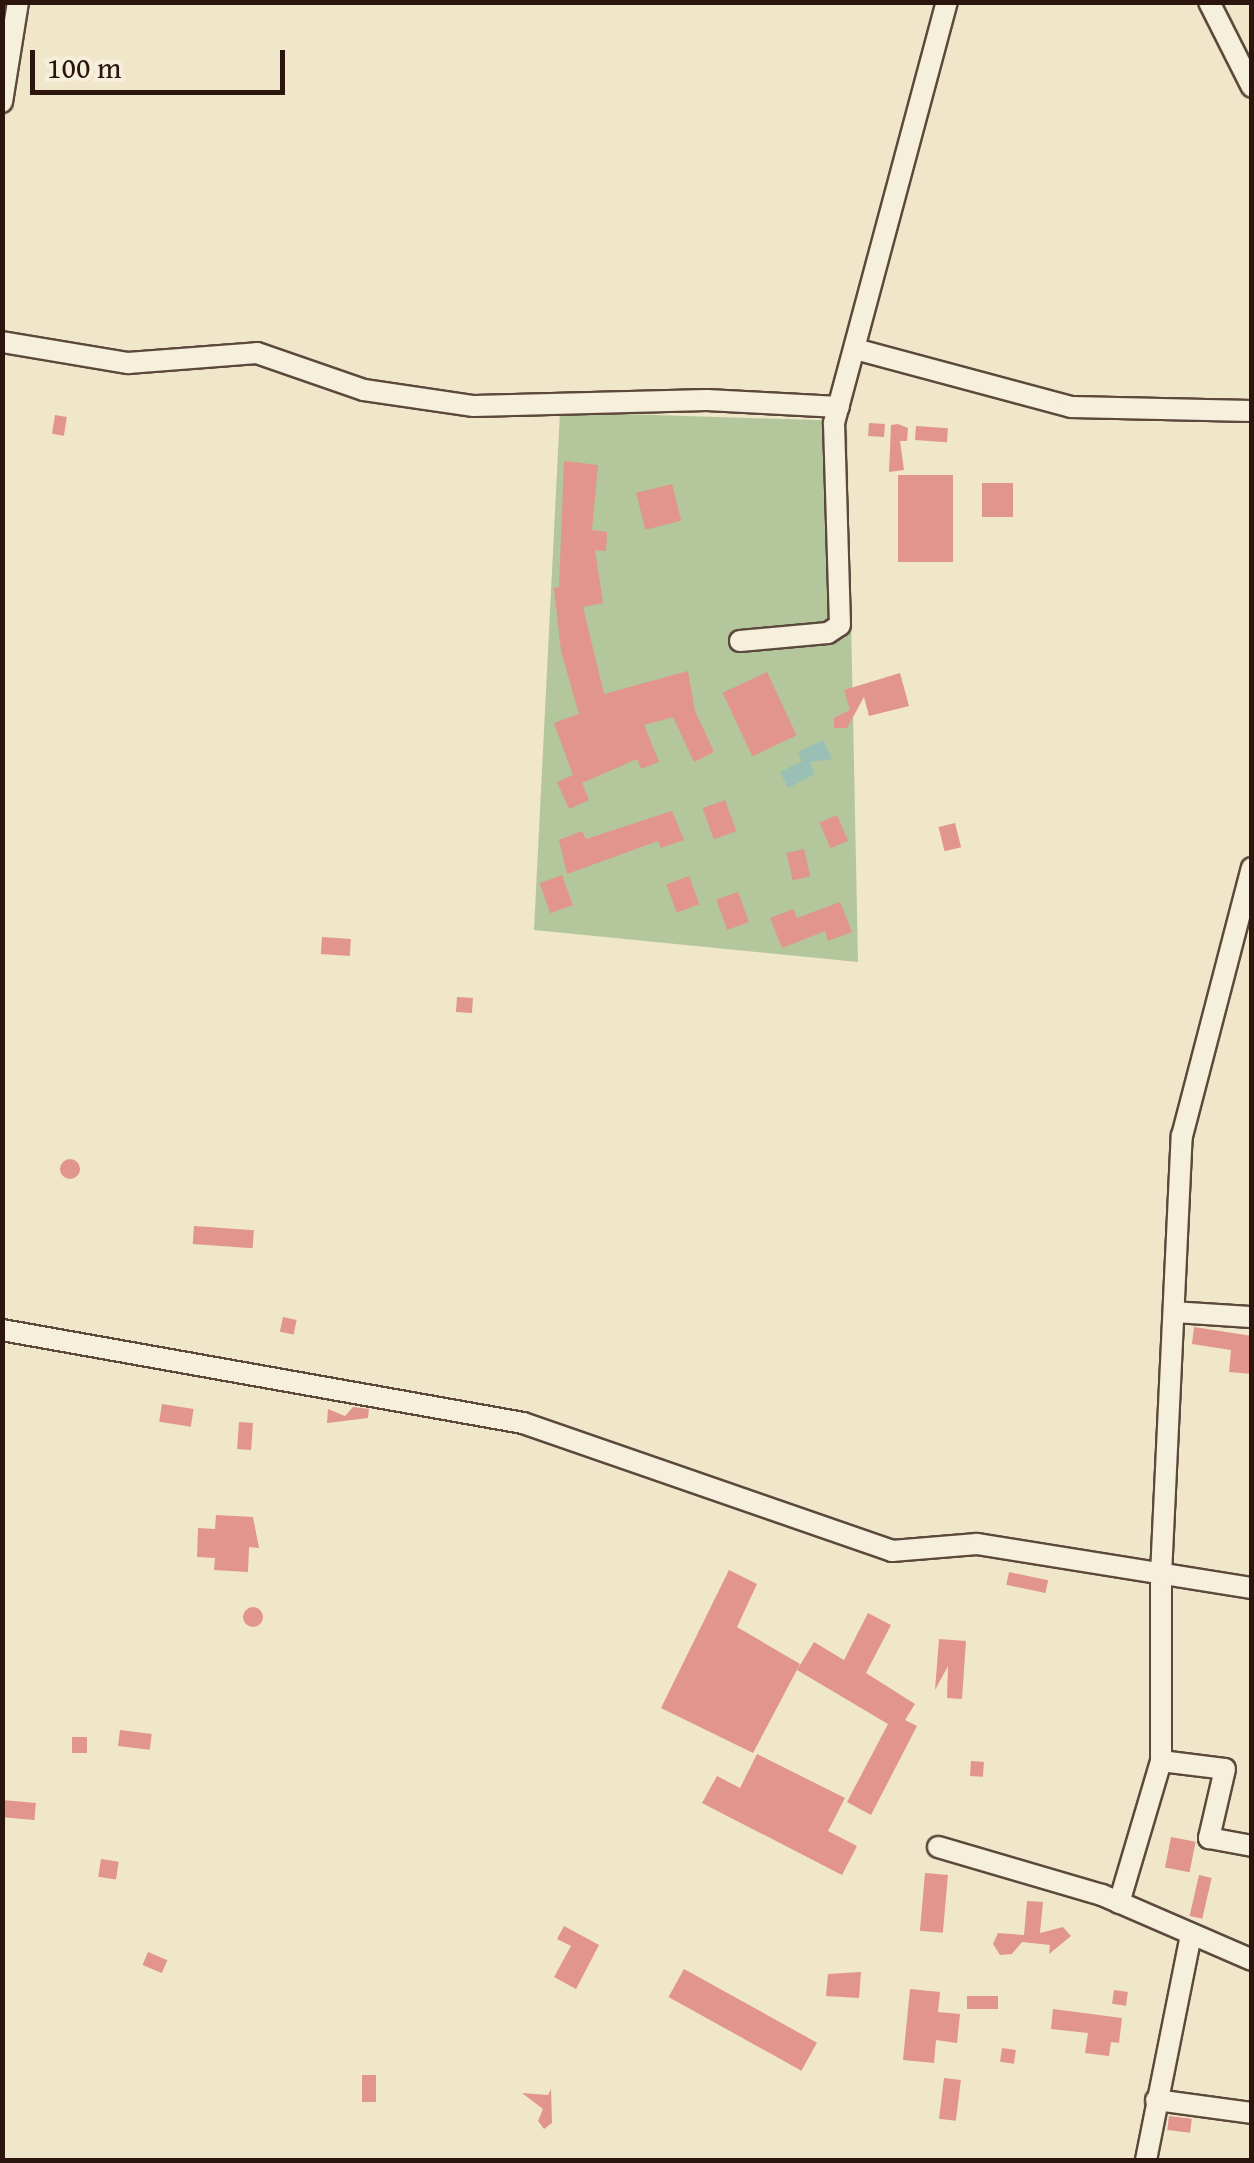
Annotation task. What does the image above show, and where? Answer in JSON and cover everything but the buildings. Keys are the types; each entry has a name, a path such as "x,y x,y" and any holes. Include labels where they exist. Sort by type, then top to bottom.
{"street":[{"path":"2,102 18,2"},
{"path":"740,641 828,632 840,625 839,407 947,2"},
{"path":"1209,2 1252,88"},
{"path":"2,342 128,363 257,353 364,390 474,406 707,400 839,407"},
{"path":"855,348 1038,402 1252,411"},
{"path":"1120,1903 1160,1761 1161,1575 1182,1136 1252,868"},
{"path":"1174,1312 1252,1317"},
{"path":"2,1330 523,1423 892,1551 977,1544 1252,1588"},
{"path":"1160,1761 1225,1769 1209,1838 1252,1846"},
{"path":"938,1847 1120,1903 1252,1960"},
{"path":"1146,2160 1191,1934"},
{"path":"1156,2100 1252,2113"}],"green space":[{"path":"560,412 847,421 858,962 534,930"}],"water":[{"path":"823,740 832,759 810,762 815,774 788,788 780,772 802,761 798,752"}]}
